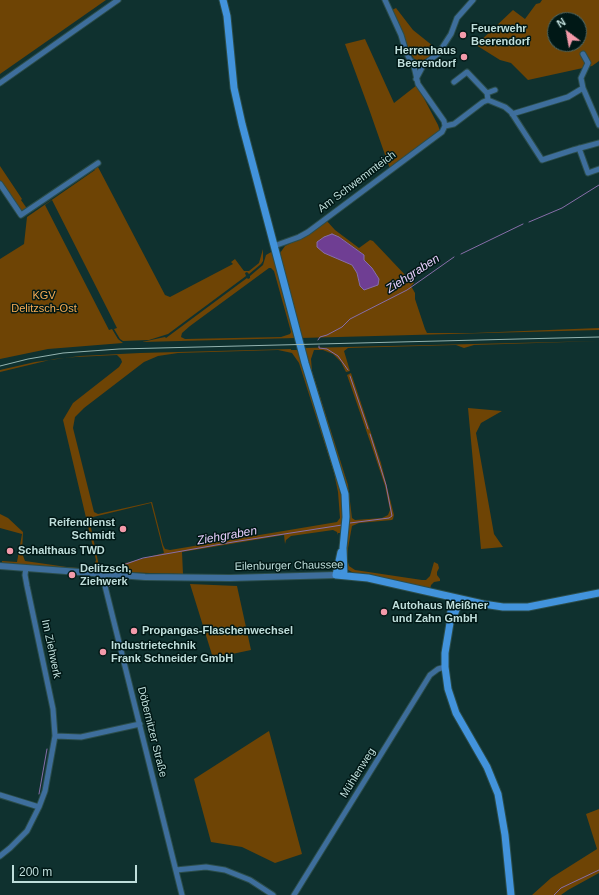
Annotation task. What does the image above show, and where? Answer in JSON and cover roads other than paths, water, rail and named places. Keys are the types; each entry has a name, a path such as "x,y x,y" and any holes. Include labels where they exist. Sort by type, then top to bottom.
{"main road":[{"path":"223,0 227,16 237,104 305,363 342,483 346,502 343,548 340,553 340,575"},
{"name":"Eilenburger Chaussee","path":"340,575 368,578 503,607 539,606 599,593"},
{"path":"456,598 446,645 445,667 448,689 455,709 487,767 498,794 505,835 511,895"}],"street":[{"path":"0,83 118,0"},
{"path":"385,0 401,35 410,60 424,64"},
{"path":"416,79 424,64 434,58 441,50 451,34 457,18 473,0"},
{"path":"584,54 588,63 581,78 583,88 599,125"},
{"path":"413,62 418,84 444,121 445,126"},
{"path":"454,82 467,72 487,93 488,100 505,107 512,114 542,160 599,143"},
{"path":"512,114 568,97 583,88"},
{"path":"487,93 495,90"},
{"name":"Am Schwemmteich","path":"274,246 308,232 442,132 445,126 454,124 483,102 488,100"},
{"path":"579,148 588,173 599,169"},
{"path":"0,184 21,215 98,163"},
{"name":"Eilenburger Chaussee","path":"0,566 146,577 223,578 340,575"},
{"name":"Im Ziehwerk","path":"0,856 27,831 39,806 45,791 55,736 53,710 27,586 25,575 26,568"},
{"name":"Döbernitzer Straße","path":"102,574 182,895"},
{"name":"Mühlenweg","path":"294,895 430,675 438,669 445,667"},
{"path":"55,736 81,737 140,724"},
{"path":"0,795 39,806"},
{"path":"176,870 206,867 225,870 250,880 273,895"}],"waterway":[{"name":"Ziehgraben","path":"529,222 562,208 599,185"},
{"name":"Ziehgraben","path":"461,254 523,224"},
{"name":"Ziehgraben","path":"318,340 320,337 342,327 350,319 407,290 454,257"},
{"name":"Ziehgraben","path":"319,346 319,348 327,349 338,356 348,370"},
{"name":"Ziehgraben","path":"350,376 368,429"},
{"name":"Ziehgraben","path":"350,523 389,518 392,516 386,485 370,434"},
{"name":"Ziehgraben","path":"120,571 123,565 143,558 342,525"},
{"name":"Ziehgraben","path":"109,587 114,582"},
{"path":"39,794 47,749"},
{"path":"554,895 561,888 599,870"}],"railway":[{"path":"0,366 63,353 119,349 599,337"}],"place":[{"name":"Feuerwehr Beerendorf","path":"463,35"},
{"name":"Herrenhaus Beerendorf","path":"464,57"},
{"name":"Reifendienst Schmidt","path":"123,529"},
{"name":"Schalthaus TWD","path":"10,551"},
{"name":"Delitzsch, Ziehwerk","path":"72,575"},
{"name":"Autohaus Meißner und Zahn GmbH","path":"384,612"},
{"name":"Propangas-Flaschenwechsel","path":"134,631"},
{"name":"Industrietechnik Frank Schneider GmbH","path":"103,652"}],"park label":[{"name":"KGV Delitzsch-Ost","path":"44,302"}]}
